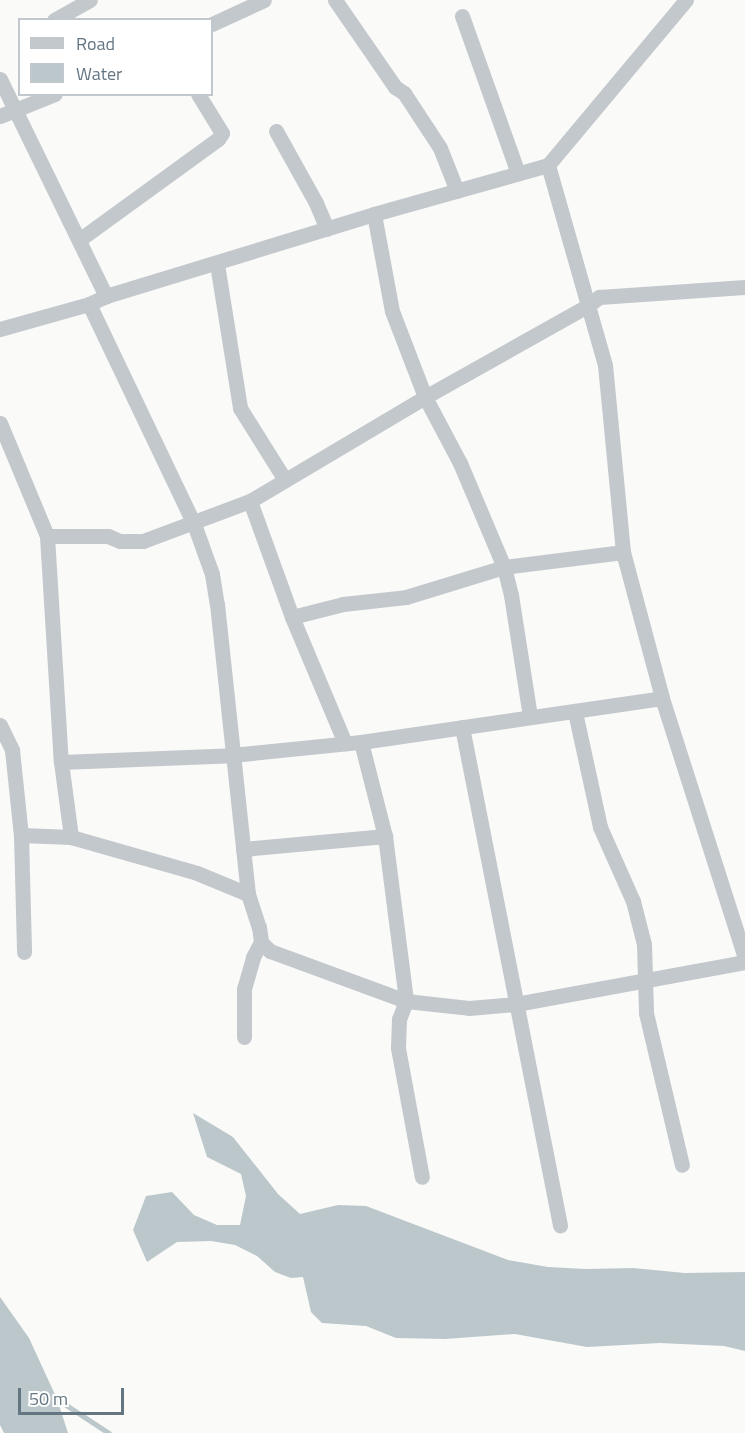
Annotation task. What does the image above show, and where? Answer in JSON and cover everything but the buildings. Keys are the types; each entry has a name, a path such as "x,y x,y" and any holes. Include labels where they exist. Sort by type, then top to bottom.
{"street":[{"path":"58,18 90,0"},
{"path":"213,24 264,0"},
{"path":"335,0 395,87 404,93 440,148 457,191"},
{"path":"0,329 89,304 106,296 217,264 374,214 548,165 686,0"},
{"path":"462,16 518,172"},
{"path":"0,79 106,296"},
{"path":"0,116 50,96"},
{"path":"79,240 218,139 222,133 199,96"},
{"path":"276,131 308,187 327,229"},
{"path":"261,942 270,951 406,1000 469,1008 516,1004 647,981 745,960 663,698 623,552 605,365 548,165"},
{"path":"374,214 392,311 425,397 460,463 504,567 511,595 530,716"},
{"path":"217,264 240,408 285,480"},
{"path":"47,536 108,536 120,542 143,541 194,524 250,501 425,397 588,305 598,297 611,294 745,287"},
{"path":"89,304 194,524 212,574 218,604 248,894 259,927 261,942 253,957 244,989 244,1037"},
{"path":"0,423 47,536 61,762 71,837"},
{"path":"250,501 292,617 345,743"},
{"path":"292,617 343,604 406,597 504,567 623,552"},
{"path":"61,762 232,755 361,742 663,698"},
{"path":"575,712 600,827 633,901 644,944 647,981 646,1012 682,1165"},
{"path":"0,725 12,750 21,835 24,952"},
{"path":"462,727 560,1225"},
{"path":"361,742 385,836 406,1000 399,1019 398,1047 422,1177"},
{"path":"21,835 71,837 197,873 248,894"},
{"path":"243,849 385,836"}],"water":[{"path":"193,1113 233,1137 278,1194 300,1214 338,1205 366,1206 508,1260 548,1267 633,1268 685,1273 745,1272 745,1351 724,1346 660,1343 587,1347 515,1334 445,1339 396,1338 366,1326 322,1323 311,1312 303,1277 291,1278 275,1272 257,1256 235,1245 211,1241 177,1242 147,1262 133,1230 146,1196 172,1192 194,1215 217,1225 240,1225 246,1196 241,1174 207,1157"},
{"path":"0,1297 29,1338 57,1399 68,1433 4,1433 0,1425"}],"waterway":[{"path":"57,1399 109,1433"}]}
